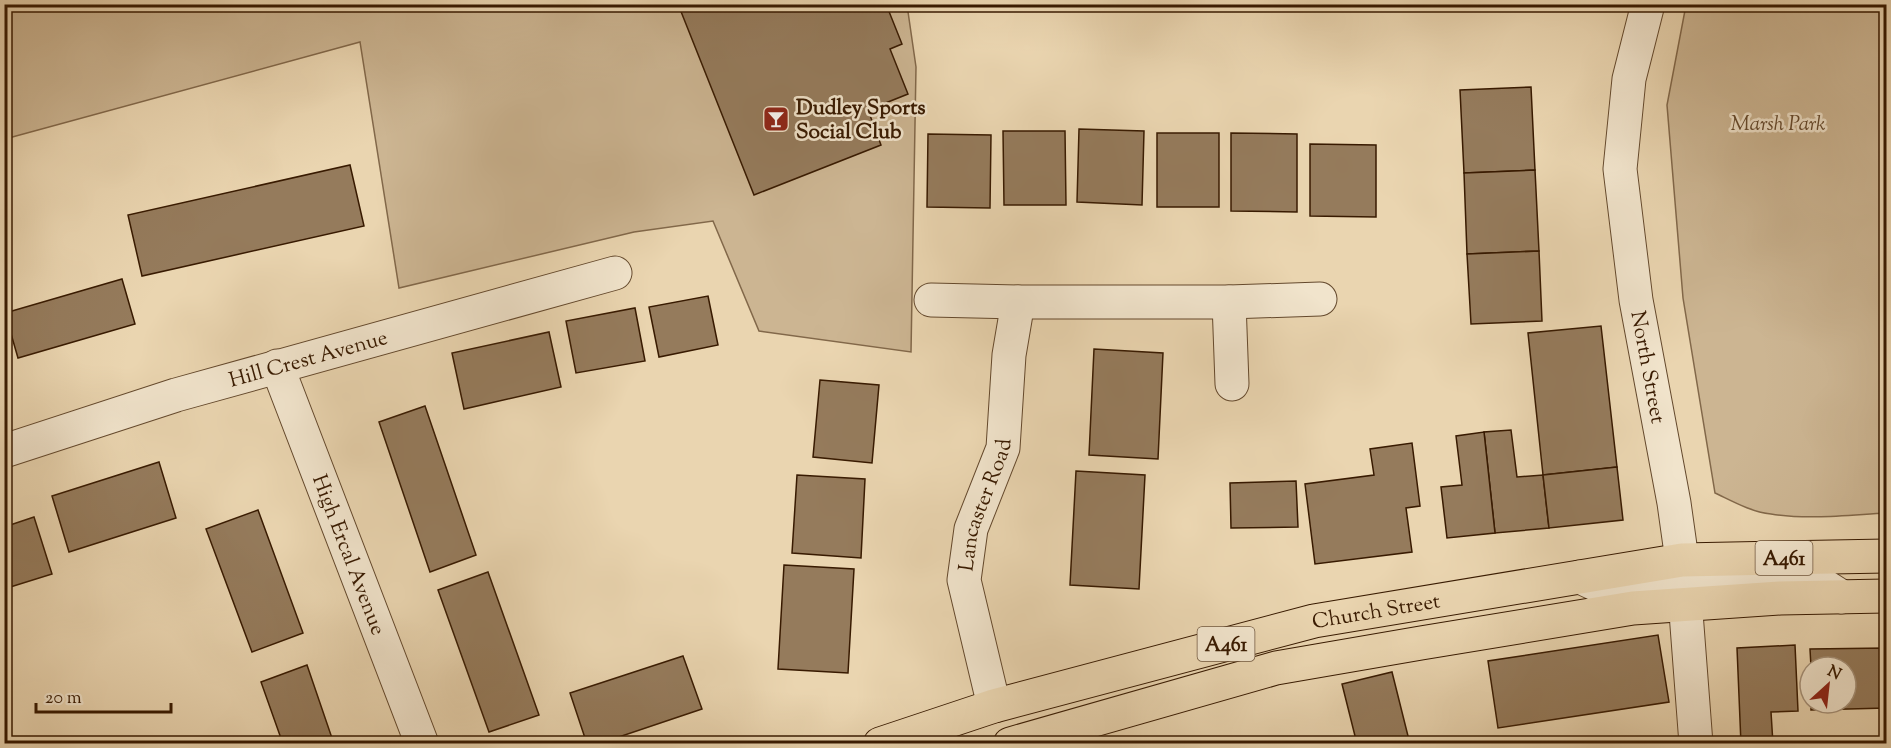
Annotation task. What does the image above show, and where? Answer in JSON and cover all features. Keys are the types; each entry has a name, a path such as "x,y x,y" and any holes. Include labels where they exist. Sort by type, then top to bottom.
{"main road":[{"name":"Church Street","path":"880,744 994,706 1314,621 1682,560 1887,556"},
{"name":"Church Street","path":"1010,744 1276,668 1622,610 1687,604 1887,596"}],"street":[{"name":"North Street","path":"1648,4 1629,79 1620,169 1636,300 1674,503 1682,560 1696,744"},
{"name":"Hill Crest Avenue","path":"4,451 176,395 615,273"},
{"path":"931,300 1229,302 1320,298"},
{"name":"Lancaster Road","path":"994,706 964,580 971,529 1003,448 1010,355 1018,302"},
{"path":"1229,302 1232,384"},
{"name":"High Ercal Avenue","path":"277,366 422,744"},
{"path":"1682,560 1707,578 1809,576 1842,597"},
{"path":"1580,577 1610,591 1662,586 1687,604"}],"green space":[{"path":"5,5 907,5 916,67 911,352 759,331 713,221 634,232 399,288 360,42 5,139"},
{"name":"Marsh Park","path":"1686,5 1886,5 1886,513 1785,516 1756,511 1715,493 1683,298 1667,105"}],"building":[{"path":"678,4 886,4 902,44 890,49 908,94 868,110 881,145 754,195"},
{"path":"1531,87 1535,170 1464,173 1460,90"},
{"path":"1079,129 1144,131 1142,205 1077,202"},
{"path":"1003,131 1065,131 1066,205 1004,205"},
{"path":"1157,133 1219,133 1219,207 1157,207"},
{"path":"1231,133 1297,134 1297,212 1231,211"},
{"path":"928,134 991,135 990,208 927,207"},
{"path":"1310,144 1376,145 1376,217 1310,216"},
{"path":"350,165 364,226 142,276 128,215"},
{"path":"1535,170 1539,251 1467,254 1464,173"},
{"path":"1539,251 1542,321 1471,324 1467,254"},
{"path":"122,279 135,324 18,358 5,313"},
{"path":"708,296 718,345 659,357 649,307"},
{"path":"635,308 645,361 576,373 566,321"},
{"path":"1601,326 1617,467 1543,475 1528,333"},
{"path":"549,332 561,387 464,409 452,353"},
{"path":"1094,349 1163,353 1158,459 1089,455"},
{"path":"820,380 879,385 872,463 813,457"},
{"path":"425,406 476,555 430,572 379,422"},
{"path":"1511,430 1517,477 1543,475 1549,528 1495,533 1484,432"},
{"path":"1484,432 1495,533 1447,538 1441,487 1462,485 1456,436"},
{"path":"1412,443 1420,506 1406,508 1412,552 1315,564 1305,484 1374,475 1370,449"},
{"path":"159,462 176,518 69,552 52,496"},
{"path":"1617,467 1623,520 1549,528 1543,475"},
{"path":"1076,471 1145,475 1139,589 1070,585"},
{"path":"797,475 865,479 861,558 792,553"},
{"path":"1296,481 1298,527 1231,528 1230,483"},
{"path":"258,510 303,633 252,652 206,529"},
{"path":"34,517 52,574 4,589 4,527"},
{"path":"784,565 854,569 848,673 778,669"},
{"path":"488,572 539,715 489,732 438,590"},
{"path":"1658,635 1669,702 1498,728 1488,661"},
{"path":"1795,645 1798,711 1771,712 1773,744 1741,744 1737,648"},
{"path":"1886,648 1886,708 1858,709 1858,655 1810,655 1810,649"},
{"path":"683,656 702,709 598,744 587,744 570,693"},
{"path":"307,665 334,744 283,744 261,682"},
{"path":"1392,672 1409,740 1395,744 1357,744 1342,684"}],"place":[{"name":"Dudley Sports Social Club","path":"776,119"}]}
